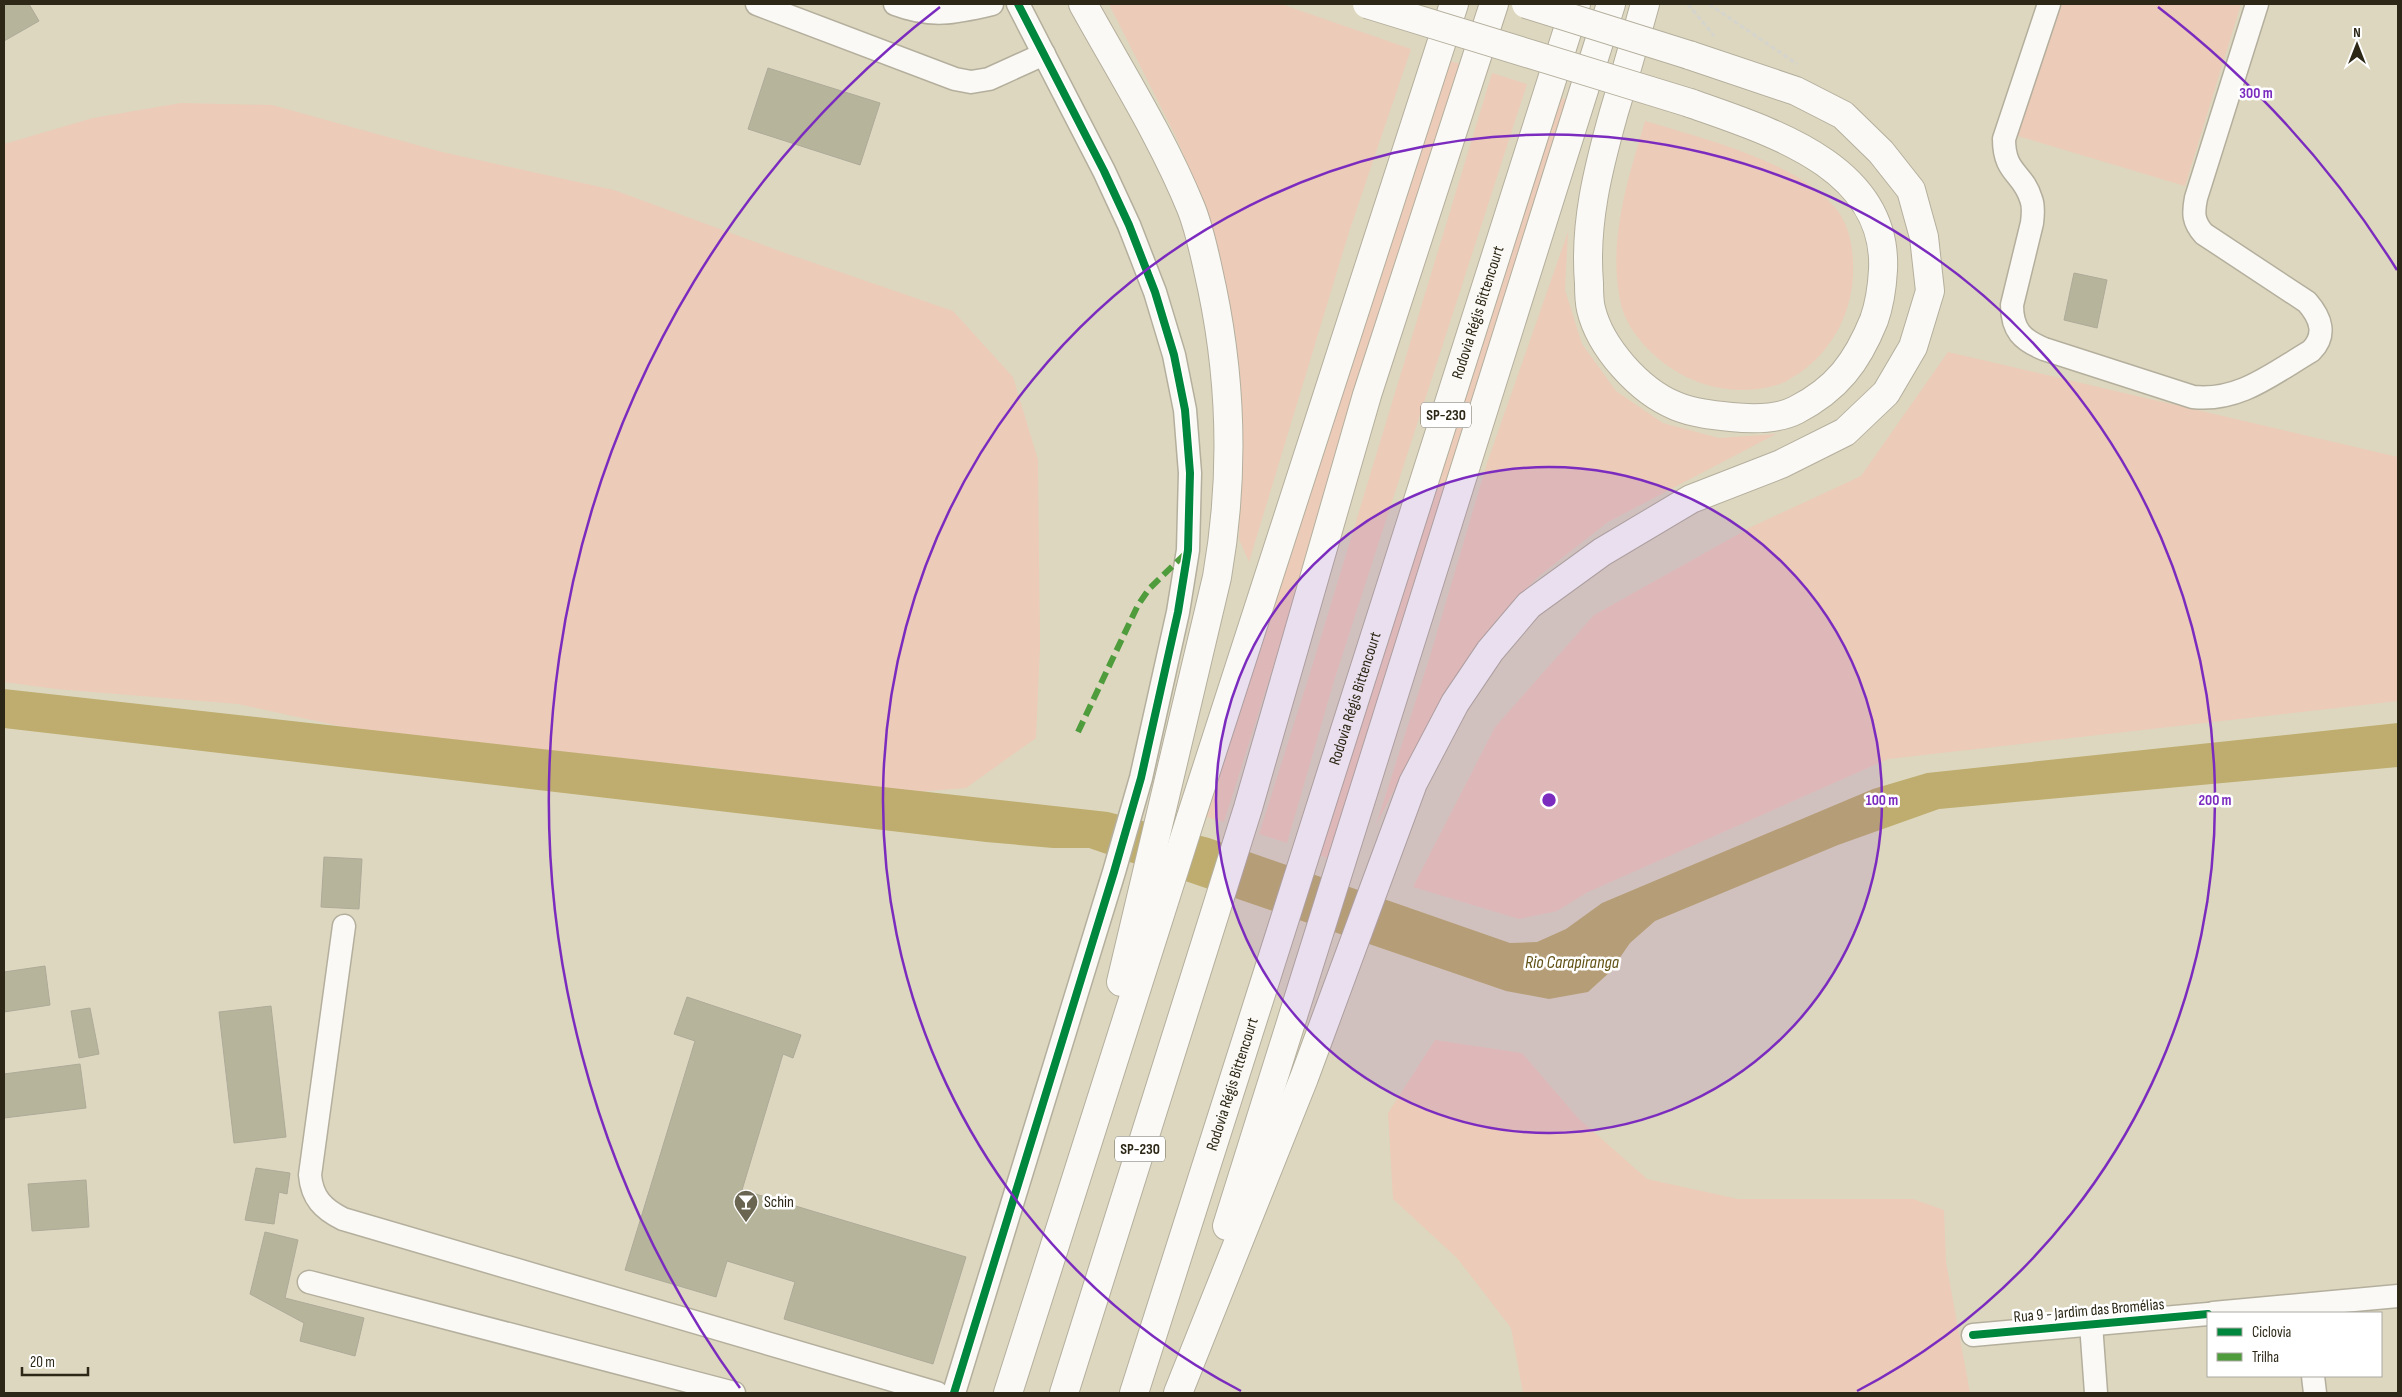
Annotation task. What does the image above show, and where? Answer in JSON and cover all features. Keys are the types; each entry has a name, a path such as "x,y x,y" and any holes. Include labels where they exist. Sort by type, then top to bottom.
{"main road":[{"path":"1083,4 1170,162 1191,208 1208,268 1218,318 1228,394 1229,448 1224,537 1208,621 1154,781 1158,881"},
{"path":"1367,4 1690,104 1754,126 1800,146 1833,170 1862,196 1877,224 1883,256 1881,301 1864,345 1835,385 1794,412 1754,420 1705,415 1674,406 1647,390 1607,348 1591,309 1587,268 1589,219 1596,178 1645,4"},
{"path":"1008,1393 1042,1283 1087,1117 1158,881 1200,789 1454,4"},
{"name":"SP-230","path":"1064,1393 1248,808 1367,395 1494,4"},
{"path":"1176,1393 1304,1078 1413,783 1455,703 1490,651 1529,605 1602,552 1691,499 1781,464 1845,432 1886,393 1913,347 1930,291 1924,237 1911,190 1881,152 1843,114 1796,90 1526,4"},
{"name":"Rodovia Régis Bittencourt","path":"1134,1393 1576,4"},
{"path":"1176,1393 1611,4"}],"street":[{"path":"758,4 955,79 971,82 988,79 1044,54"},
{"path":"895,4 916,12 949,13 992,4"},
{"path":"954,1393 1114,872 1154,781 1188,550 1190,473 1185,410 1174,355 1155,292 1129,225 1018,4"},
{"path":"2049,4 2004,138 2004,153 2009,166 2026,188 2031,198 2033,210 2032,223 2012,305 2012,318 2018,333 2029,343 2044,349 2193,397 2209,399 2239,392 2311,352 2318,344 2321,335 2321,325 2316,312 2307,302 2204,234 2195,224 2196,198 2257,4"},
{"path":"344,926 310,1174 312,1187 318,1201 325,1209 343,1219 937,1393"},
{"path":"309,1282 734,1393"},
{"path":"2237,1312 2307,1309 2398,1296"},
{"name":"Rua 9 - Jardim das Bromélias","path":"1972,1335 2207,1314"},
{"path":"2091,1324 2096,1393"},
{"path":"2313,1377 2315,1393"}],"path":[{"path":"1688,4 1716,38 1694,57"},
{"path":"1709,4 1802,67"}],"shaded area":[{"path":"1109,4 1281,4 1411,49 1349,232 1249,562 1239,539 1242,405 1236,337 1219,257 1198,188 1175,135"},
{"path":"2058,4 2241,4 2185,186 2018,136"},
{"path":"1443,59 1464,65 1224,822 1204,816"},
{"path":"1492,73 1527,84 1334,681 1287,843 1259,834 1310,673"},
{"path":"1555,96 1569,100 1333,860 1316,854"},
{"path":"181,103 272,105 442,152 614,190 785,253 953,311 1013,377 1038,460 1040,647 1036,738 966,788 880,795 797,784 712,767 623,767 362,731 238,704 56,689 4,682 4,144 93,118"},
{"path":"1645,121 1721,144 1775,165 1799,178 1820,193 1842,217 1851,242 1853,259 1853,276 1848,305 1837,331 1820,355 1810,365 1785,382 1763,388 1745,390 1710,386 1694,380 1678,373 1663,363 1640,340 1628,322 1620,300 1616,254 1626,187"},
{"path":"1568,232 1565,290 1582,344 1616,391 1663,423 1719,438 1776,434 1608,522 1539,576 1497,619 1462,667 1437,707 1376,825 1430,656 1487,463"},
{"path":"1948,352 2398,457 2398,701 1888,759 1588,892 1557,911 1519,919 1413,887 1495,727 1594,615 1751,527 1861,476"},
{"path":"1435,1040 1522,1053 1578,1118 1647,1179 1738,1199 1913,1199 1944,1210 1946,1262 1970,1393 1523,1393 1511,1328 1457,1258 1393,1199 1388,1113"}],"water":[{"name":"Rio Carapiranga","path":"4,689 1108,812 1209,838 1510,943 1537,942 1566,929 1602,903 1873,789 1927,773 2398,723 2398,767 1939,809 1838,845 1655,921 1630,943 1610,972 1588,992 1549,999 1506,991 1089,848 1053,848 986,842 4,728"}],"building":[{"path":"4,4 29,4 39,21 4,41"},
{"path":"768,68 880,103 860,165 748,129"},
{"path":"2074,273 2107,280 2097,328 2064,320"},
{"path":"324,857 362,859 359,909 321,907"},
{"path":"45,966 50,1005 4,1012 4,972"},
{"name":"Schin","path":"687,997 801,1035 793,1058 783,1054 742,1190 966,1257 933,1364 784,1319 795,1282 727,1261 716,1297 625,1270 695,1041 674,1034"},
{"path":"271,1006 286,1137 234,1143 219,1012"},
{"path":"90,1008 99,1054 79,1058 71,1011"},
{"path":"80,1064 86,1108 4,1118 4,1074"},
{"path":"256,1168 290,1173 287,1194 279,1192 274,1224 245,1220"},
{"path":"86,1180 89,1227 32,1231 28,1184"},
{"path":"265,1232 298,1240 285,1298 364,1318 355,1356 300,1341 304,1323 250,1294"}],"marked path":[{"path":"1078,732 1138,605 1149,589 1187,552"}],"cycle path":[{"path":"954,1393 1114,872 1141,778 1178,612 1188,550 1190,473 1185,410 1174,355 1155,292 1129,225 1104,171 1018,4"},
{"path":"1973,1335 2207,1314"}],"place":[{"name":"Schin","path":"746,1223"}]}
